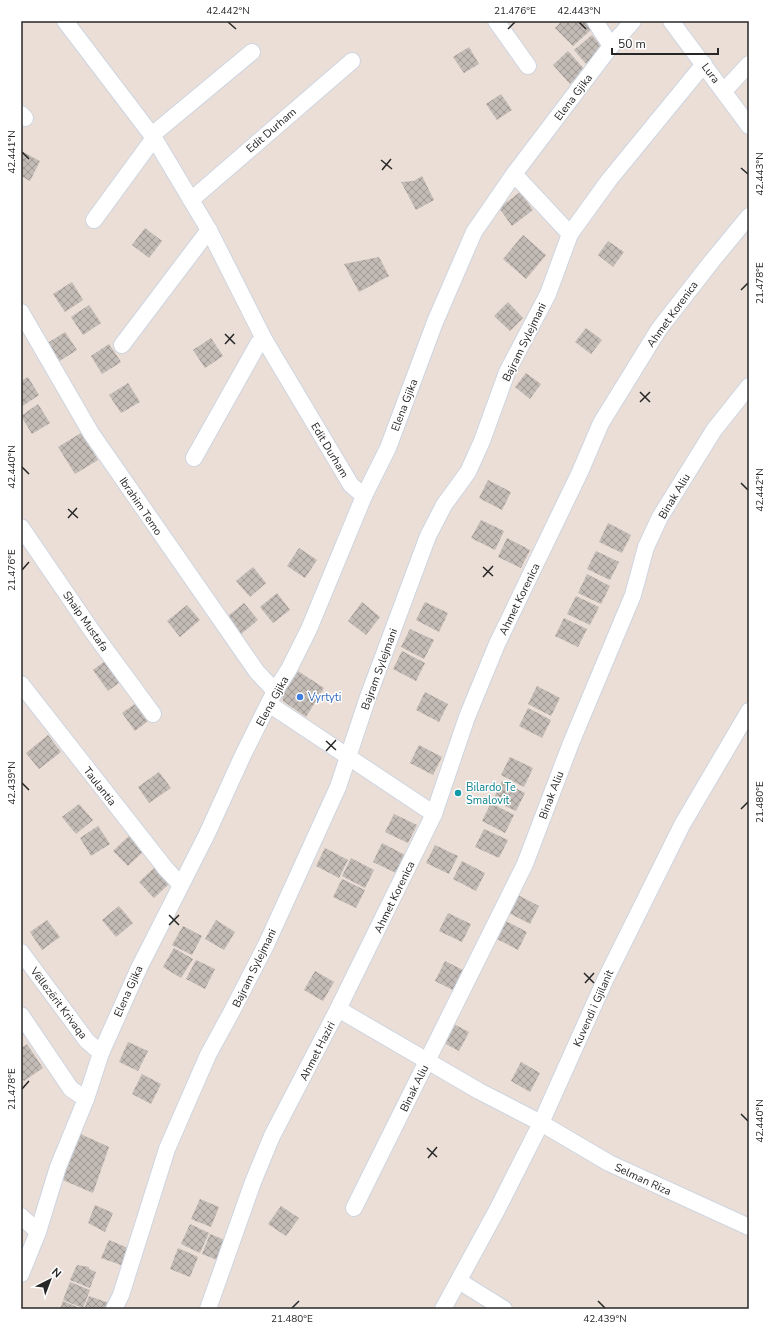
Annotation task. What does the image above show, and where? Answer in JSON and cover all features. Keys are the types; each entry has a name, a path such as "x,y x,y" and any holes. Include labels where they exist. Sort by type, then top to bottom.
{"street":[{"name":"Edit Durham","path":"65,21 153,136 209,230 264,339 351,485 364,496"},
{"path":"496,21 528,66"},
{"path":"595,21 611,46"},
{"name":"Elena Gjika","path":"21,1274 38,1232 58,1167 86,1099 101,1053 139,968 272,698 289,669 309,628 364,496 388,448 435,322 474,232 514,174 611,46 633,21"},
{"name":"Lura","path":"671,21 749,126"},
{"path":"94,220 153,136 252,52"},
{"name":"Edit Durham","path":"191,200 352,61"},
{"name":"Bajram Sylejmani","path":"114,1309 121,1295 167,1149 208,1055 232,1011 292,889 338,787 368,697 428,536 444,505 468,472 482,440 507,372 548,294 570,234 609,180 704,64"},
{"path":"724,91 749,64"},
{"path":"514,174 570,234"},
{"name":"Ahmet Korenica","path":"338,1009 434,814 467,717 497,644 567,500 601,423 659,329 749,216"},
{"path":"122,345 209,230"},
{"name":"Ibrahim Temo","path":"21,312 91,433 252,666 272,698 348,757 434,814"},
{"path":"194,458 258,344 264,339"},
{"name":"Binak Aliu","path":"354,1208 525,864 571,743 633,595 646,547 654,529 714,430 749,386"},
{"name":"Shaip Mustafa","path":"21,527 92,631 154,714"},
{"name":"Taulantia","path":"21,684 166,869 181,885"},
{"name":"Kuvendi i Gjilanit","path":"443,1309 541,1123 606,978 682,825 747,719"},
{"name":"Vëllezërit Krivaqa","path":"21,952 87,1041 101,1053"},
{"name":"Ahmet Haziri","path":"208,1309 253,1182 272,1136 338,1009 479,1091 541,1123"},
{"path":"21,1015 72,1089 86,1099"},
{"name":"Selman Riza","path":"541,1123 609,1163 749,1227"},
{"path":"21,1216 38,1232"},
{"path":"459,1281 504,1309"}],"building":[{"path":"562,21 585,21 592,29 573,46 555,28"},
{"path":"592,35 604,50 587,65 574,50"},
{"path":"469,47 479,64 464,73 453,57"},
{"path":"568,51 585,70 570,84 553,65"},
{"path":"501,94 512,110 497,120 486,104"},
{"path":"21,151 40,161 30,181 21,176"},
{"path":"422,176 434,200 416,210 401,182 414,181"},
{"path":"520,192 533,210 512,226 499,208"},
{"path":"145,228 162,241 149,258 132,245"},
{"path":"523,235 546,255 526,279 503,259"},
{"path":"608,241 624,252 613,267 598,255"},
{"path":"379,257 389,276 359,292 344,264"},
{"path":"72,282 83,300 65,312 53,294"},
{"path":"508,302 523,318 510,331 494,316"},
{"path":"89,305 101,323 83,335 71,317"},
{"path":"586,328 602,340 591,354 575,342"},
{"path":"65,332 77,350 58,362 46,344"},
{"path":"211,338 223,356 205,368 193,350"},
{"path":"109,344 121,362 102,374 91,356"},
{"path":"526,373 541,384 530,399 515,387"},
{"path":"28,377 39,395 21,407 21,381"},
{"path":"128,383 140,402 121,413 109,395"},
{"path":"38,404 50,423 32,434 21,416"},
{"path":"81,433 98,460 75,474 58,447"},
{"path":"488,480 511,492 502,510 479,498"},
{"path":"481,520 504,531 495,550 471,538"},
{"path":"608,523 631,535 622,553 599,542"},
{"path":"507,538 530,550 521,568 498,557"},
{"path":"299,548 317,560 305,578 287,566"},
{"path":"596,551 619,562 610,580 587,569"},
{"path":"253,567 266,583 250,597 236,581"},
{"path":"587,574 610,586 601,604 578,593"},
{"path":"277,593 290,610 273,623 260,607"},
{"path":"576,596 599,607 590,625 567,614"},
{"path":"362,602 380,617 366,635 348,621"},
{"path":"425,602 448,613 439,632 416,620"},
{"path":"244,603 258,620 241,634 227,617"},
{"path":"187,605 200,620 180,637 167,621"},
{"path":"564,618 587,629 578,647 555,636"},
{"path":"410,629 434,640 424,659 401,647"},
{"path":"402,651 425,663 416,681 393,669"},
{"path":"109,658 124,679 108,691 93,670"},
{"name":"Vyrtyti","path":"298,671 324,688 306,717 283,701 282,693"},
{"path":"537,686 560,698 551,716 528,704"},
{"path":"425,692 448,704 439,722 416,710"},
{"path":"140,700 152,718 135,731 122,713"},
{"path":"528,708 551,720 542,738 519,726"},
{"path":"48,735 61,752 39,769 26,753"},
{"path":"419,745 442,757 433,775 410,763"},
{"path":"510,757 533,768 524,787 501,775"},
{"path":"159,772 171,788 149,803 138,787"},
{"path":"502,781 525,793 516,811 493,800"},
{"path":"491,803 514,815 505,833 482,821"},
{"path":"79,804 93,820 76,834 62,817"},
{"path":"394,814 417,825 408,843 385,832"},
{"path":"98,826 110,844 91,856 80,838"},
{"path":"484,829 508,840 499,858 475,847"},
{"path":"129,836 144,851 128,866 113,851"},
{"path":"382,843 405,855 396,873 373,862"},
{"path":"435,845 458,856 449,874 426,863"},
{"path":"325,848 348,860 339,878 316,866"},
{"path":"351,858 374,870 365,888 342,876"},
{"path":"462,861 485,873 476,891 453,879"},
{"path":"155,867 170,883 154,898 139,882"},
{"path":"342,879 365,890 356,908 333,897"},
{"path":"516,894 539,906 530,924 507,912"},
{"path":"119,906 133,923 116,937 102,920"},
{"path":"448,913 471,924 462,942 439,931"},
{"path":"47,920 60,937 42,950 30,932"},
{"path":"216,920 235,932 224,950 205,939"},
{"path":"504,920 527,932 518,950 495,938"},
{"path":"183,926 202,936 192,955 172,945"},
{"path":"174,948 193,959 181,978 163,967"},
{"path":"196,960 215,969 205,989 186,979"},
{"path":"445,961 465,971 455,991 435,981"},
{"path":"315,971 334,982 323,1001 304,990"},
{"path":"450,1022 469,1032 459,1051 440,1041"},
{"path":"128,1042 148,1051 138,1071 119,1062"},
{"path":"27,1044 43,1068 24,1081 21,1076 21,1048"},
{"path":"521,1062 540,1073 530,1092 511,1081"},
{"path":"142,1074 161,1084 151,1104 132,1094"},
{"path":"74,1131 109,1147 93,1193 56,1177"},
{"path":"200,1199 219,1207 211,1227 191,1219"},
{"path":"95,1205 113,1213 105,1232 88,1223"},
{"path":"281,1206 299,1218 286,1236 268,1224"},
{"path":"190,1224 209,1233 200,1253 181,1244"},
{"path":"210,1234 230,1242 222,1262 202,1254"},
{"path":"109,1240 128,1248 121,1265 101,1258"},
{"path":"178,1248 198,1257 190,1277 170,1269"},
{"path":"77,1265 89,1267 89,1269 96,1272 90,1288 70,1280"},
{"path":"70,1282 90,1290 83,1308 63,1300"},
{"path":"89,1296 109,1303 107,1309 84,1309"},
{"path":"63,1301 82,1309 60,1309"}],"place":[{"name":"Vyrtyti","path":"300,697"},
{"name":"Bilardo Te Smalovit","path":"458,793"}]}
